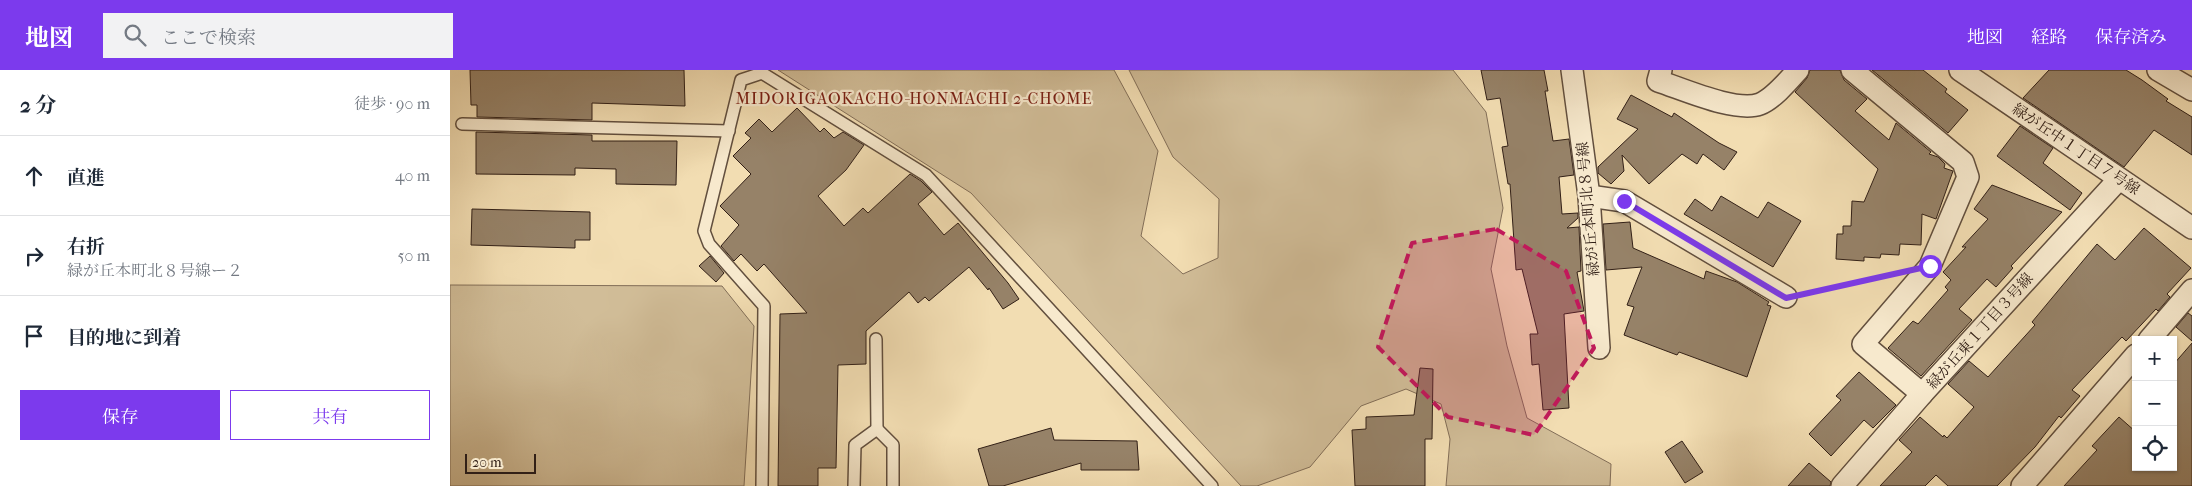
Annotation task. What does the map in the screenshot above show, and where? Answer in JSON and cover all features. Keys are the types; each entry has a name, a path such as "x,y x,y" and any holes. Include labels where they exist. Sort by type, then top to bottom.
{"street":[{"name":"緑が丘本町北８号線","path":"1572,70 1589,196 1599,348"},
{"path":"1661,70 1658,81 1733,106 1760,104 1778,91 1798,70"},
{"path":"1852,70 1963,162 1968,177 1930,266 1862,344 1922,394"},
{"name":"緑が丘中１丁目７号線","path":"1960,70 2192,228"},
{"path":"2158,70 2192,90"},
{"name":"緑が丘東１丁目３号線","path":"1842,486 1922,394 2119,179"},
{"path":"1589,196 1624,201 1786,298"},
{"path":"2152,336 2192,290"},
{"path":"2022,486 2132,360"}],"lane":[{"path":"762,486 764,306 709,244 704,231 741,80 762,72 926,175 1212,486"},
{"path":"462,124 729,131"},
{"path":"876,339 878,429 893,445 893,486"},
{"path":"854,486 855,445 878,429"}],"path":[{"path":"1786,298 1930,266"}],"highlighted area":[{"path":"1496,229 1566,271 1594,348 1534,435 1448,417 1378,347 1412,243"}],"shaded area":[{"path":"778,70 1114,70 1158,151 1141,236 1183,274 1218,258 1219,199 1173,157 1129,70 1453,70 1486,112 1503,208 1491,269 1507,346 1527,418 1611,464 1610,486 1446,486 1450,439 1441,404 1406,389 1361,406 1310,467 1257,486 1241,486 971,193"},
{"path":"450,285 722,286 754,326 744,486 450,486"}],"building":[{"path":"470,70 684,70 685,106 592,103 592,120 477,117 477,105 471,105"},
{"path":"1481,70 1544,70 1548,91 1545,91 1553,141 1569,139 1574,175 1559,177 1562,214 1578,213 1578,218 1567,228 1579,227 1581,271 1577,272 1584,311 1564,314 1569,408 1543,410 1539,364 1532,365 1530,334 1538,334 1522,269 1516,270 1510,184 1508,184 1502,147 1508,146 1500,98 1487,100"},
{"path":"1810,70 1840,70 1844,80 1867,99 1855,111 1889,140 1896,123 1931,152 1929,154 1938,157 1945,164 1944,168 1953,171 1936,219 1922,214 1921,245 1900,244 1899,255 1881,254 1880,258 1864,257 1864,261 1836,259 1837,234 1843,234 1843,226 1851,226 1852,201 1864,202 1878,169 1795,92 1807,78"},
{"path":"1872,70 1923,70 1947,89 1945,92 1968,110 1948,133"},
{"path":"2049,70 2126,70 2168,99 2166,101 2192,117 2192,155 2154,130 2124,167 2023,98"},
{"path":"1631,95 1672,117 1674,113 1719,143 1737,152 1724,170 1703,154 1697,164 1682,154 1649,184 1622,155 1624,171 1611,184 1598,173 1598,167 1638,129 1617,119"},
{"path":"797,108 820,132 824,128 834,138 843,132 864,145 846,170 818,196 844,226 863,208 868,213 910,174 921,181 932,192 918,204 944,235 958,223 1019,299 1003,309 989,288 988,290 969,267 929,301 925,297 918,303 909,292 866,331 866,364 838,365 836,468 818,468 818,486 778,486 780,314 807,313 764,264 757,271 741,254 734,261 721,246 739,225 720,206 751,174 733,156 751,138 745,133 759,119 772,132"},
{"path":"2020,126 2053,148 2043,163 2082,193 2070,210 1997,156"},
{"path":"476,132 592,135 592,141 677,141 676,185 616,184 616,169 575,168 575,175 476,174"},
{"path":"1992,185 2062,212 2011,266 2013,268 1996,287 1987,279 1959,309 1972,320 1921,376 1888,348 1913,321 1918,324 1948,290 1945,287 1951,280 1943,272 1966,247 1962,247 1988,219 1974,209"},
{"path":"1721,196 1758,218 1768,202 1801,221 1773,267 1684,214 1695,199 1712,211"},
{"path":"472,209 590,212 590,240 575,240 575,248 471,245"},
{"path":"1630,222 1633,248 1704,279 1706,271 1737,282 1769,302 1767,305 1771,306 1747,377 1679,352 1677,355 1624,335 1634,307 1627,305 1642,267 1606,270 1603,224"},
{"path":"2144,228 2191,268 2167,294 2170,297 2158,311 2156,309 2126,341 2122,337 2072,390 2080,396 2061,418 2059,416 2035,447 1997,486 1948,486 1936,475 1925,486 1880,486 1912,452 1899,440 1920,417 1943,437 1944,435 1947,438 1974,407 1948,384 1969,361 1988,377 2035,325 2032,322 2097,244 2115,260"},
{"path":"710,256 724,273 716,282 699,266"},
{"path":"2188,313 2192,316 2192,341 2176,327"},
{"path":"2192,343 2192,486 2064,486 2097,450 2092,446 2119,417 2132,428 2132,471 2177,471 2177,360"},
{"path":"1420,368 1433,369 1432,439 1425,439 1425,486 1355,486 1352,430 1366,429 1366,417 1414,415"},
{"path":"1859,372 1896,405 1873,428 1864,420 1831,456 1809,434 1841,400 1836,396"},
{"path":"1051,428 1054,440 1137,441 1139,470 1081,470 1081,463 1003,486 989,486 978,449"},
{"path":"1682,441 1703,472 1685,483 1665,452"},
{"path":"1809,463 1831,482 1830,486 1788,486"}],"district":[{"name":"MIDORIGAOKACHO-HONMACHI 2-CHOME","path":"914,98"}],"route":[{"path":"1624,201 1786,298 1930,266"}]}
